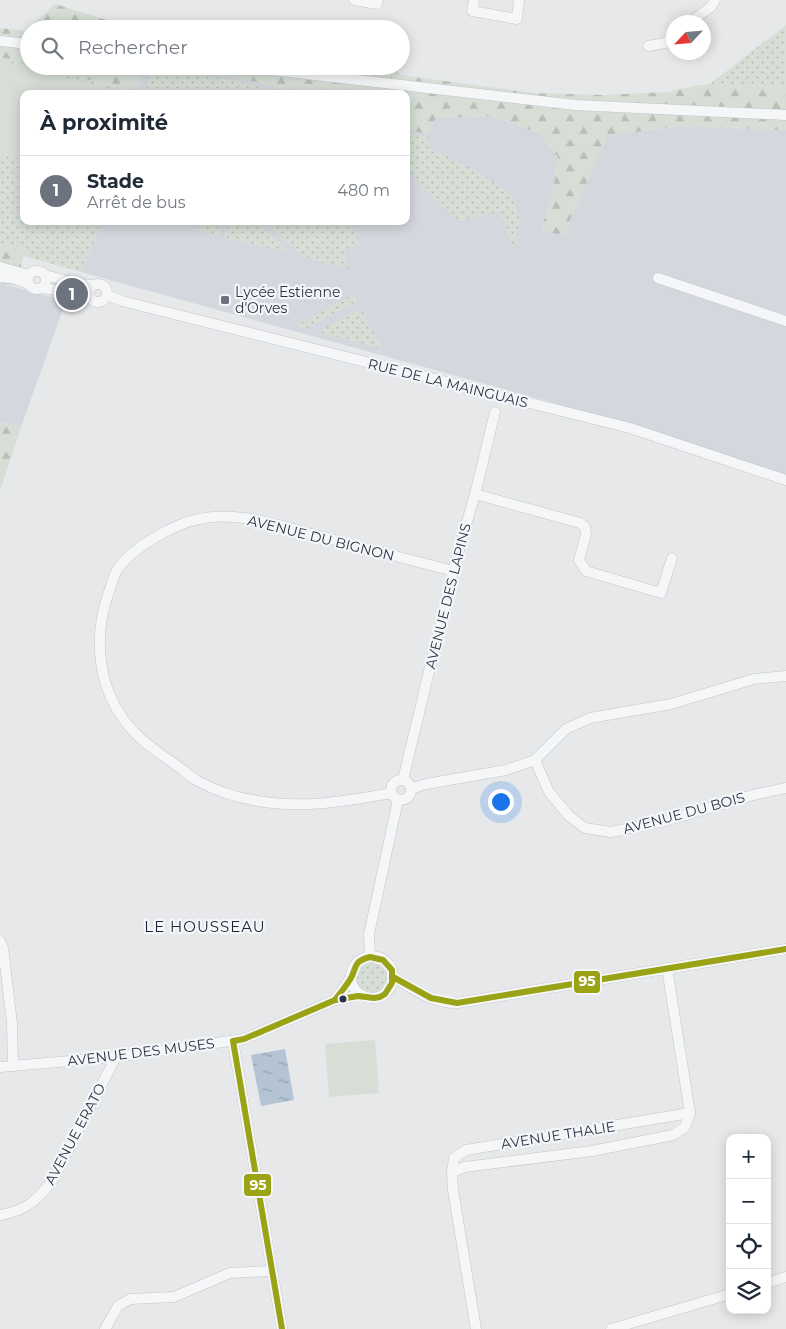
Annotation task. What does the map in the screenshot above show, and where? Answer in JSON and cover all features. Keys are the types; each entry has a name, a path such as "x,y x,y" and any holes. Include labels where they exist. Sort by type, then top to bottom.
{"street":[{"path":"354,0 377,4 378,0"},
{"path":"474,0 472,11 517,19 519,0"},
{"path":"699,15 710,7 715,0"},
{"path":"0,41 20,43"},
{"path":"648,46 666,42"},
{"path":"314,75 575,105 786,116"},
{"path":"0,268 28,279 33,289 42,288 77,293 90,298 94,302 104,300 107,295 103,286 79,284 45,275 41,271 36,270 28,279 0,277"},
{"path":"42,288 46,282 45,275"},
{"path":"658,278 786,321"},
{"path":"90,298 90,289 94,285"},
{"name":"RUE DE LA MAINGUAIS","path":"107,295 122,301 630,428 786,480"},
{"name":"AVENUE DES LAPINS","path":"403,780 453,571 475,494 495,412"},
{"path":"475,494 580,523 585,527 586,534 579,560 586,571 661,593 672,558"},
{"name":"AVENUE DU BIGNON","path":"395,796 314,805 282,804 256,801 196,780 137,737 121,716 106,688 99,648 100,621 117,569 138,548 162,532 198,519 232,517 272,524 453,571"},
{"path":"411,789 426,784 506,770 535,760 566,729 590,718 671,704 754,679 786,676"},
{"name":"AVENUE DU BOIS","path":"535,760 549,792 569,816 585,828 611,832 656,823 753,795 786,788"},
{"path":"370,957 369,934 395,796 394,783 403,780 408,783 411,789 408,798 395,796"},
{"path":"0,941 3,948 12,1024 13,1066"},
{"path":"393,977 431,1000 458,1003 786,949"},
{"path":"370,957 383,960 388,964 393,977 392,984 385,994 374,998 362,995 354,987 352,976 353,969 357,963 370,957"},
{"path":"476,1329 453,1190 452,1172 465,1167 592,1150 673,1135 685,1127 690,1113 667,968"},
{"path":"335,1000 352,976"},
{"name":"AVENUE DES MUSES","path":"0,1067 116,1056 244,1039 335,1000 362,995"},
{"path":"232,1041 282,1329"},
{"name":"AVENUE ERATO","path":"0,1216 19,1211 38,1199 52,1181 116,1056"},
{"name":"AVENUE THALIE","path":"452,1172 454,1158 466,1150 690,1113"},
{"path":"105,1329 118,1306 130,1299 147,1297 174,1298 230,1274 272,1271"},
{"path":"771,1281 786,1277"},
{"path":"611,1329 726,1295"}],"shaded area":[{"path":"140,75 219,75 257,82 282,90 138,90"},
{"path":"492,116 539,133 558,157 553,190 563,236 607,136 681,126 786,130 786,475 590,413 81,272 100,225 410,225 410,131 427,134 436,118"},
{"path":"0,283 66,301 21,427 0,422"}],"green space":[{"path":"55,4 107,20 38,20"},
{"path":"786,25 786,87 710,84"},
{"path":"0,28 20,30 20,62 0,57"},
{"path":"0,57 20,62 20,75 71,75 128,90 20,90 20,225 100,225 81,272 24,256 26,249 0,243"},
{"path":"0,60 20,65 20,75 56,75 113,90 20,90 20,159 0,154"},
{"path":"71,75 140,75 138,90 128,90"},
{"path":"148,75 205,75 271,90 146,90"},
{"path":"219,75 401,75 534,93 605,95 668,92 710,84 786,87 786,130 681,126 608,136 563,236 541,230 553,190 558,157 539,133 492,116 436,118 427,134 410,131 410,90 282,90 257,82"},
{"path":"410,133 430,138 429,147 484,175 513,196 520,222 512,249 500,212 459,221 432,197 410,172"},
{"path":"202,225 221,225 219,237 195,230"},
{"path":"227,225 260,225 290,253 224,238"},
{"path":"269,225 351,225 361,244 344,250 350,270 303,257"},
{"path":"0,243 26,249 15,286 0,283"},
{"path":"354,294 357,301 306,329 296,326"},
{"path":"361,309 383,349 317,332"},
{"path":"0,422 21,427 0,491"},
{"path":"372,961 379,962 384,966 388,971 388,985 384,990 379,994 372,995 365,994 360,990 356,985 355,978 356,971 360,966 365,962"},
{"path":"375,1040 379,1093 329,1097 325,1044"}],"water":[{"path":"285,1049 294,1100 261,1106 251,1055"}],"transit line":[{"name":"95","path":"393,977 431,998 457,1003 786,949"},
{"name":"95","path":"370,957 383,960 392,970 392,983 385,994 374,998 358,996 335,1000 350,979 357,964 370,957"},
{"name":"95","path":"233,1041 244,1039 335,1000"},
{"name":"95","path":"233,1041 282,1329"}],"place":[{"name":"Stade","path":"72,294"},
{"name":"Lycée Estienne d'Orves","path":"225,300"}],"district":[{"name":"LE HOUSSEAU","path":"205,927"}]}
